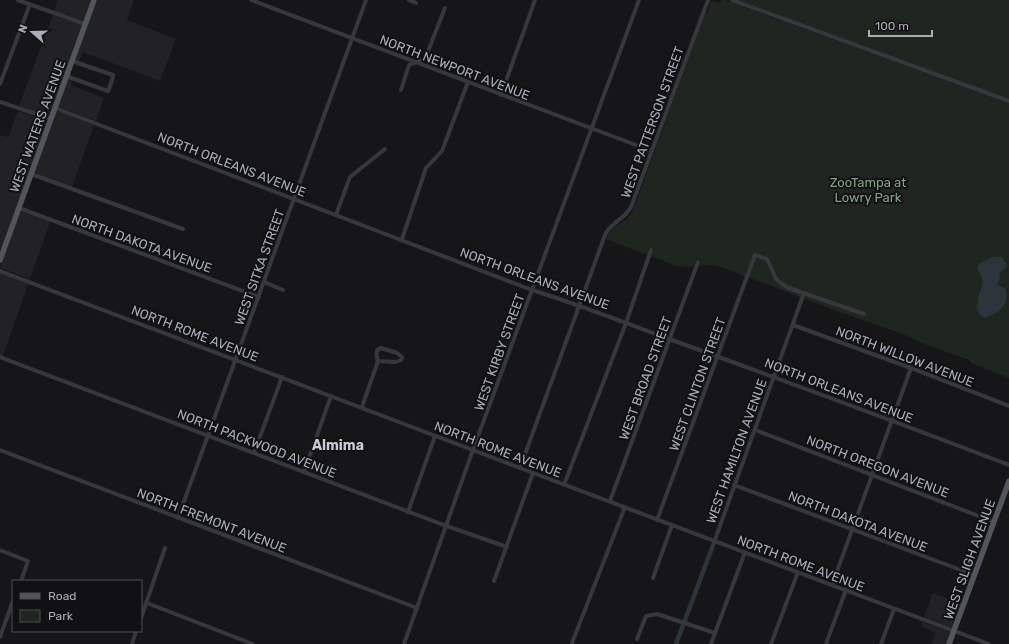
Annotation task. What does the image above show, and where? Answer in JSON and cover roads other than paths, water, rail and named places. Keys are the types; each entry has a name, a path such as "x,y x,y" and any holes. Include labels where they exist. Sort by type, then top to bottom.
{"main road":[{"name":"WEST WATERS AVENUE","path":"0,260 94,0"},
{"name":"WEST SLIGH AVENUE","path":"949,644 1009,481"}],"street":[{"path":"18,0 85,24"},
{"name":"NORTH NEWPORT AVENUE","path":"251,0 652,151"},
{"name":"WEST SITKA STREET","path":"178,518 237,360 366,0"},
{"path":"409,0 416,3"},
{"path":"501,95 535,0"},
{"name":"WEST KIRBY STREET","path":"404,644 473,450 639,0"},
{"name":"WEST PATTERSON STREET","path":"520,468 606,232 630,210 708,0"},
{"path":"732,0 1009,101"},
{"path":"0,84 30,4"},
{"path":"401,90 409,65 425,59 445,8"},
{"path":"66,76 108,91 109,89 113,75 72,61"},
{"path":"402,239 426,168 442,151 468,82"},
{"path":"0,102 51,119"},
{"name":"NORTH ORLEANS AVENUE","path":"55,108 402,239 532,290 579,305 774,376 1009,465"},
{"path":"336,215 350,177 385,149"},
{"path":"31,174 183,229"},
{"name":"NORTH DAKOTA AVENUE","path":"19,208 259,297"},
{"path":"564,485 626,323 651,250"},
{"name":"WEST CLINTON STREET","path":"657,520 755,255 767,259 776,279 786,287 804,293"},
{"name":"WEST BROAD STREET","path":"610,501 698,262"},
{"name":"NORTH ROME AVENUE","path":"0,270 564,485 989,644"},
{"path":"264,282 284,290"},
{"path":"804,293 864,314"},
{"name":"WEST HAMILTON AVENUE","path":"712,548 804,293"},
{"name":"NORTH WILLOW AVENUE","path":"793,325 1009,406"},
{"path":"362,408 378,361 376,354 378,350 381,348 397,353 402,358 402,360 398,362 378,361"},
{"name":"NORTH PACKWOOD AVENUE","path":"0,357 408,512 507,547"},
{"path":"832,585 911,368"},
{"path":"254,453 282,377"},
{"path":"304,472 331,396"},
{"name":"NORTH OREGON AVENUE","path":"755,430 994,522"},
{"path":"408,512 435,436"},
{"name":"NORTH FREMONT AVENUE","path":"0,450 417,608"},
{"path":"494,581 533,473"},
{"name":"NORTH DAKOTA AVENUE","path":"734,485 974,575"},
{"path":"572,643 625,507"},
{"path":"653,578 672,525"},
{"path":"142,615 166,548"},
{"path":"0,550 28,561 21,580"},
{"path":"711,644 745,552"},
{"path":"771,644 798,572"},
{"path":"826,644 846,590"},
{"path":"146,603 253,644"},
{"path":"0,637 1,629 12,604"},
{"path":"881,644 894,609"},
{"path":"637,639 646,616 657,614 715,633"},
{"path":"132,644 136,632"}],"waterway":[{"path":"676,644 712,548"}],"district":[{"name":"Almima","path":"338,445"}],"park label":[{"name":"ZooTampa at Lowry Park","path":"868,190"}]}
